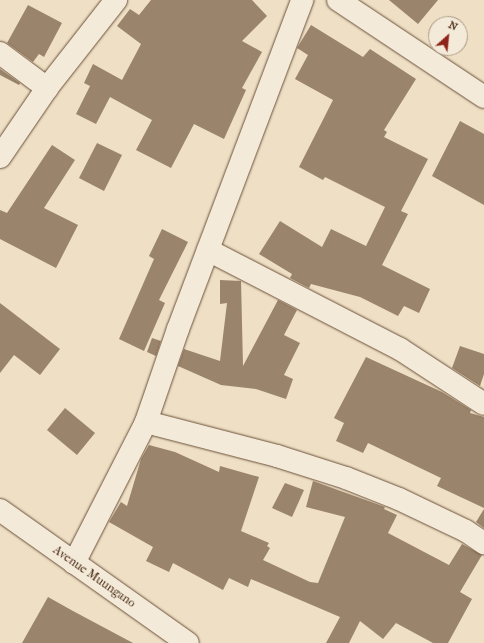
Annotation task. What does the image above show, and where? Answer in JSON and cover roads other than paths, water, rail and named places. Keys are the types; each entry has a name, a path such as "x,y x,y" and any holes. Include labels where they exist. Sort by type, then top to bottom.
{"street":[{"path":"0,157 47,88 116,0"},
{"path":"74,563 146,422 208,250 302,0"},
{"path":"338,0 484,97"},
{"path":"0,53 47,88"},
{"path":"208,250 400,350 484,404"},
{"path":"146,422 277,456 346,478 400,499 466,531 484,543"},
{"name":"Avenue Muungano","path":"0,510 188,643"}]}
